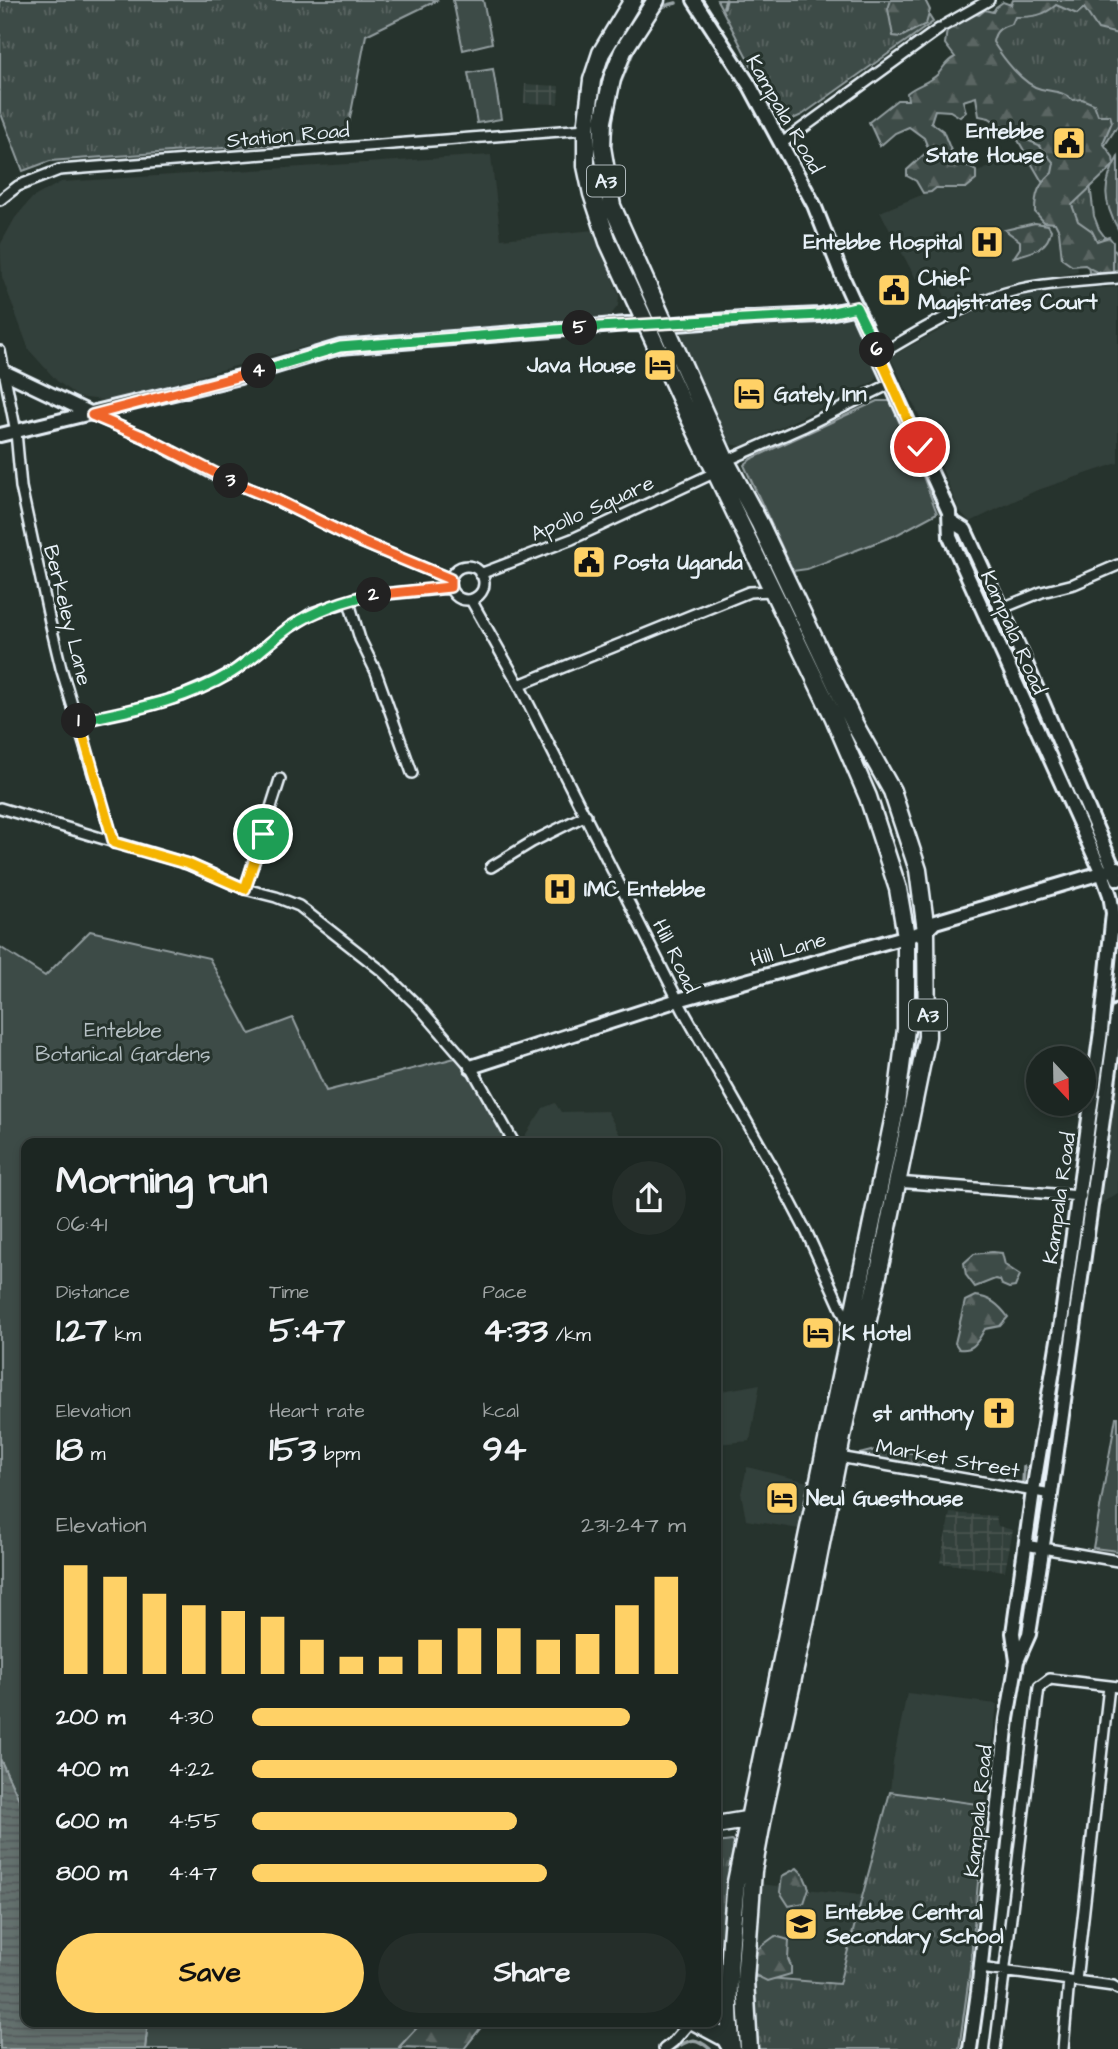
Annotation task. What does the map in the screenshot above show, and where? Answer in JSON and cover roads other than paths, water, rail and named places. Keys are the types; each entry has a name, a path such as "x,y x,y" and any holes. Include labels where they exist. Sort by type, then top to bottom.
{"highway":[{"name":"A3","path":"633,0 601,53 592,80 586,129 586,166 599,219 646,323 721,466 760,524 855,725 892,791 918,870 926,931 927,1037 839,1457 755,1818 736,1882 729,1960 728,2010 732,2049"},
{"name":"A3","path":"656,0 634,31 612,79 603,121 602,147 611,206 664,325 774,591 868,797 898,889 906,936 906,1029 896,1106 755,1818 745,1962 749,2049"},
{"path":"721,1824 755,1818"},
{"path":"700,2027 725,2038 732,2049"}],"main road":[{"name":"Kampala Road","path":"694,0 750,86 814,205 856,307 949,512 950,537 1113,872"},
{"path":"0,435 92,415 240,377 340,347 646,323 664,325 754,317 820,315 856,307"},
{"path":"2,370 92,415"},
{"name":"Kampala Road","path":"951,521 965,530 1113,872 1110,895 1113,913 1101,1031 1061,1322 1013,1633 1017,1661"},
{"name":"Hill Lane","path":"471,1067 678,1000 926,931 935,922 1113,872"},
{"name":"Kampala Road","path":"970,2049 1007,1719 1017,1661 1029,1634 1043,1546 1094,1198 1118,1011"},
{"path":"1101,1031 1116,1033"}],"street":[{"path":"782,143 943,27 989,0"},
{"name":"Station Road","path":"0,200 18,186 59,170 586,129"},
{"path":"879,355 946,319 1002,295 1047,285 1118,278"},
{"path":"0,351 16,432"},
{"name":"Apollo Square","path":"480,574 572,539 892,383"},
{"path":"92,415 144,437 215,475 274,499 450,583 459,598 476,598 483,579 475,569 466,566 454,572 450,583"},
{"name":"Berkeley Lane","path":"16,432 21,488 61,668 114,843"},
{"path":"1000,609 1042,592 1074,584 1118,565"},
{"path":"78,722 182,696 211,684 233,672 312,613 364,596 450,583"},
{"path":"519,685 749,593 774,591"},
{"name":"Hill Road","path":"471,600 519,685 678,1000 801,1222 850,1328"},
{"path":"349,602 360,639 376,672 412,774"},
{"path":"245,889 280,779"},
{"path":"0,808 188,864 245,889 299,906 382,971 419,1007 471,1067 511,1138"},
{"path":"491,867 532,842 586,815"},
{"path":"895,1182 1094,1198"},
{"name":"Market Street","path":"839,1457 1051,1494"},
{"path":"1025,1545 1118,1561"},
{"path":"995,2049 1039,1687 1050,1679 1113,1686 1063,2049"},
{"path":"981,1968 1113,1986 1118,1989"},
{"path":"664,2049 687,2027"}],"waterway":[{"path":"724,7 726,0"},
{"path":"656,14 664,6 676,3"},
{"path":"617,91 635,47"},
{"path":"610,150 613,113"},
{"path":"1023,1482 1024,1467"},
{"path":"673,2049 692,2040 710,2049"}],"place":[{"name":"Entebbe State House","path":"1069,143"},
{"name":"Entebbe Hospital","path":"987,242"},
{"name":"Chief Magistrates Court","path":"894,290"},
{"name":"Java House","path":"660,365"},
{"name":"Gately Inn","path":"749,394"},
{"name":"Posta Uganda","path":"589,562"},
{"name":"IMC Entebbe","path":"560,889"},
{"name":"K Hotel","path":"818,1333"},
{"name":"st anthony","path":"999,1413"},
{"name":"Neul Guesthouse","path":"782,1498"},
{"name":"Entebbe Central Secondary School","path":"801,1924"}],"park label":[{"name":"Entebbe Botanical Gardens","path":"123,1042"}]}
